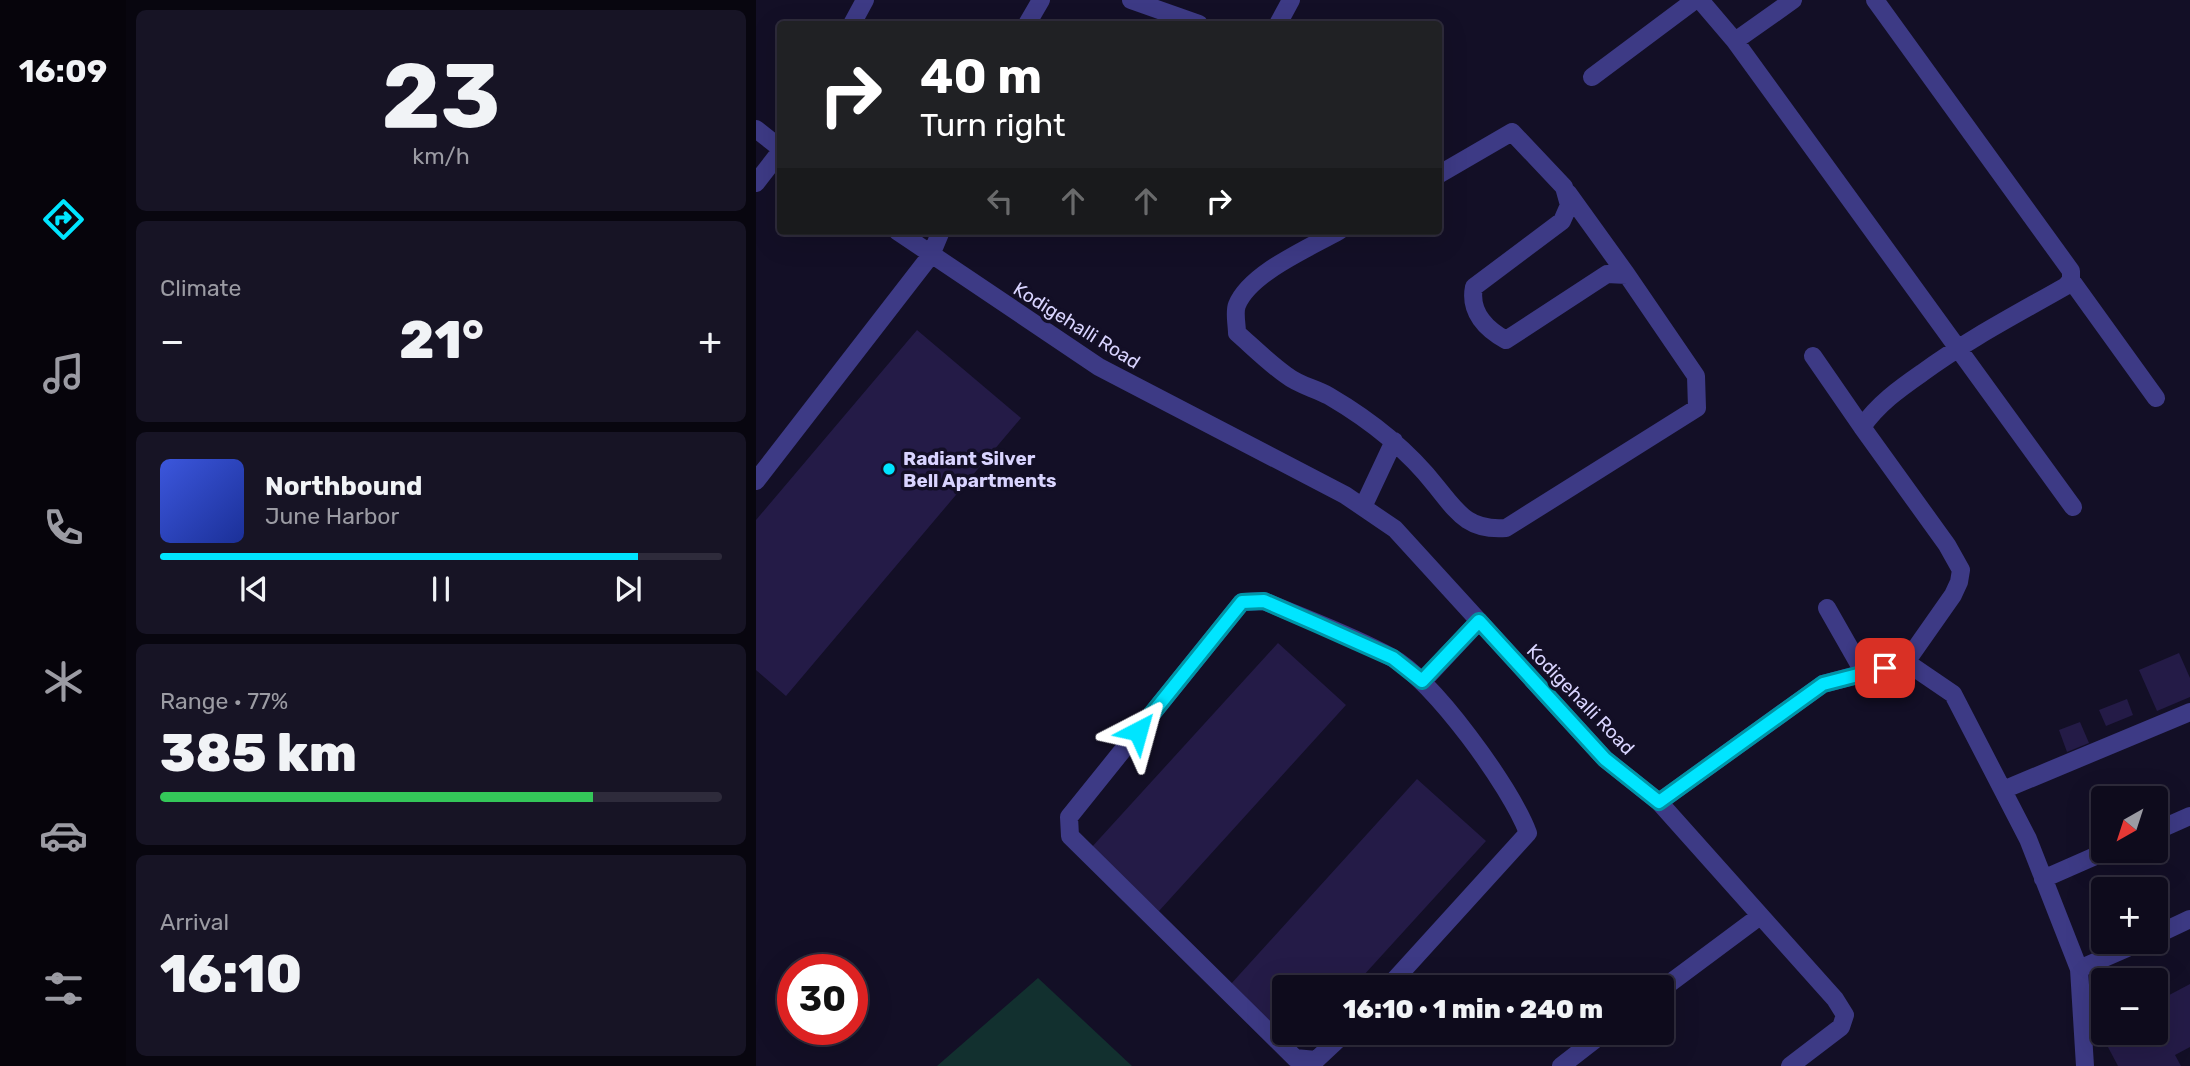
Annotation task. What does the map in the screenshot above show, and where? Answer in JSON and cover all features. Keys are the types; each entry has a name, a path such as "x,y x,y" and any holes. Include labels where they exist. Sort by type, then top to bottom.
{"street":[{"path":"854,21 865,0"},
{"path":"1029,21 1041,0"},
{"path":"1131,0 1190,21"},
{"path":"1280,21 1291,0"},
{"path":"1592,77 1695,0"},
{"path":"1700,0 1735,41 2073,507"},
{"path":"1735,41 1793,0"},
{"path":"1862,428 1872,413 1889,397 1956,348 2066,286 2071,279 2067,264 1875,0"},
{"path":"756,129 777,147"},
{"path":"1332,235 1252,283 1236,306 1237,333 1286,376 1305,388 1326,394 1394,441 1434,483 1460,516 1493,529 1506,528 1697,408 1696,376 1564,187 1512,132 1442,172"},
{"path":"756,183 777,154"},
{"path":"1564,187 1569,205 1562,221 1474,288 1472,299 1487,329 1506,340 1606,274 1627,275"},
{"name":"Kodigehalli Road","path":"903,235 1099,367 1345,495 1395,529 1605,759 1659,802 1835,999 1845,1015 1841,1027 1790,1066"},
{"path":"756,481 931,255 939,235"},
{"path":"2071,279 2157,398"},
{"path":"1659,802 1823,684 1906,663 1959,582 1961,569 1947,545 1813,356"},
{"path":"1363,507 1394,441"},
{"path":"1272,1036 1070,836 1069,817 1242,602 1264,601 1393,658 1422,681 1483,755 1521,814 1528,833 1399,975"},
{"path":"1827,608 1864,673"},
{"path":"1422,681 1479,621"},
{"path":"1906,663 1952,694 2028,839 2079,969 2085,1066"},
{"path":"2003,790 2190,712"},
{"path":"2168,826 2190,816"},
{"path":"2043,879 2091,858"},
{"path":"1674,980 1760,916"},
{"path":"2168,929 2190,919"},
{"path":"2079,969 2113,954"},
{"path":"1282,1045 1295,1058 1316,1060 1332,1045"},
{"path":"1561,1066 1588,1045"}],"green space":[{"path":"1038,978 1132,1066 937,1066"}],"building":[{"name":"Radiant Silver Bell Apartments","path":"917,330 1021,418 786,696 756,670 756,520"},
{"path":"1278,643 1346,705 1159,911 1091,848"},
{"path":"2179,653 2190,678 2190,697 2157,711 2139,670"},
{"path":"2127,699 2133,715 2106,726 2099,710"},
{"path":"2080,722 2089,743 2067,752 2059,730"},
{"path":"1417,779 1486,841 1364,975 1272,975 1272,1023 1230,985"},
{"path":"2190,984 2190,1047 2175,1055 2181,1066 2118,1066 2107,1045 2168,1045 2168,996"}],"place":[{"name":"Radiant Silver Bell Apartments","path":"889,469"}],"route":[{"path":"1138,731 1242,602 1264,601 1319,625 1393,658 1422,681 1479,621 1605,759 1659,802 1823,684 1885,668"}]}
